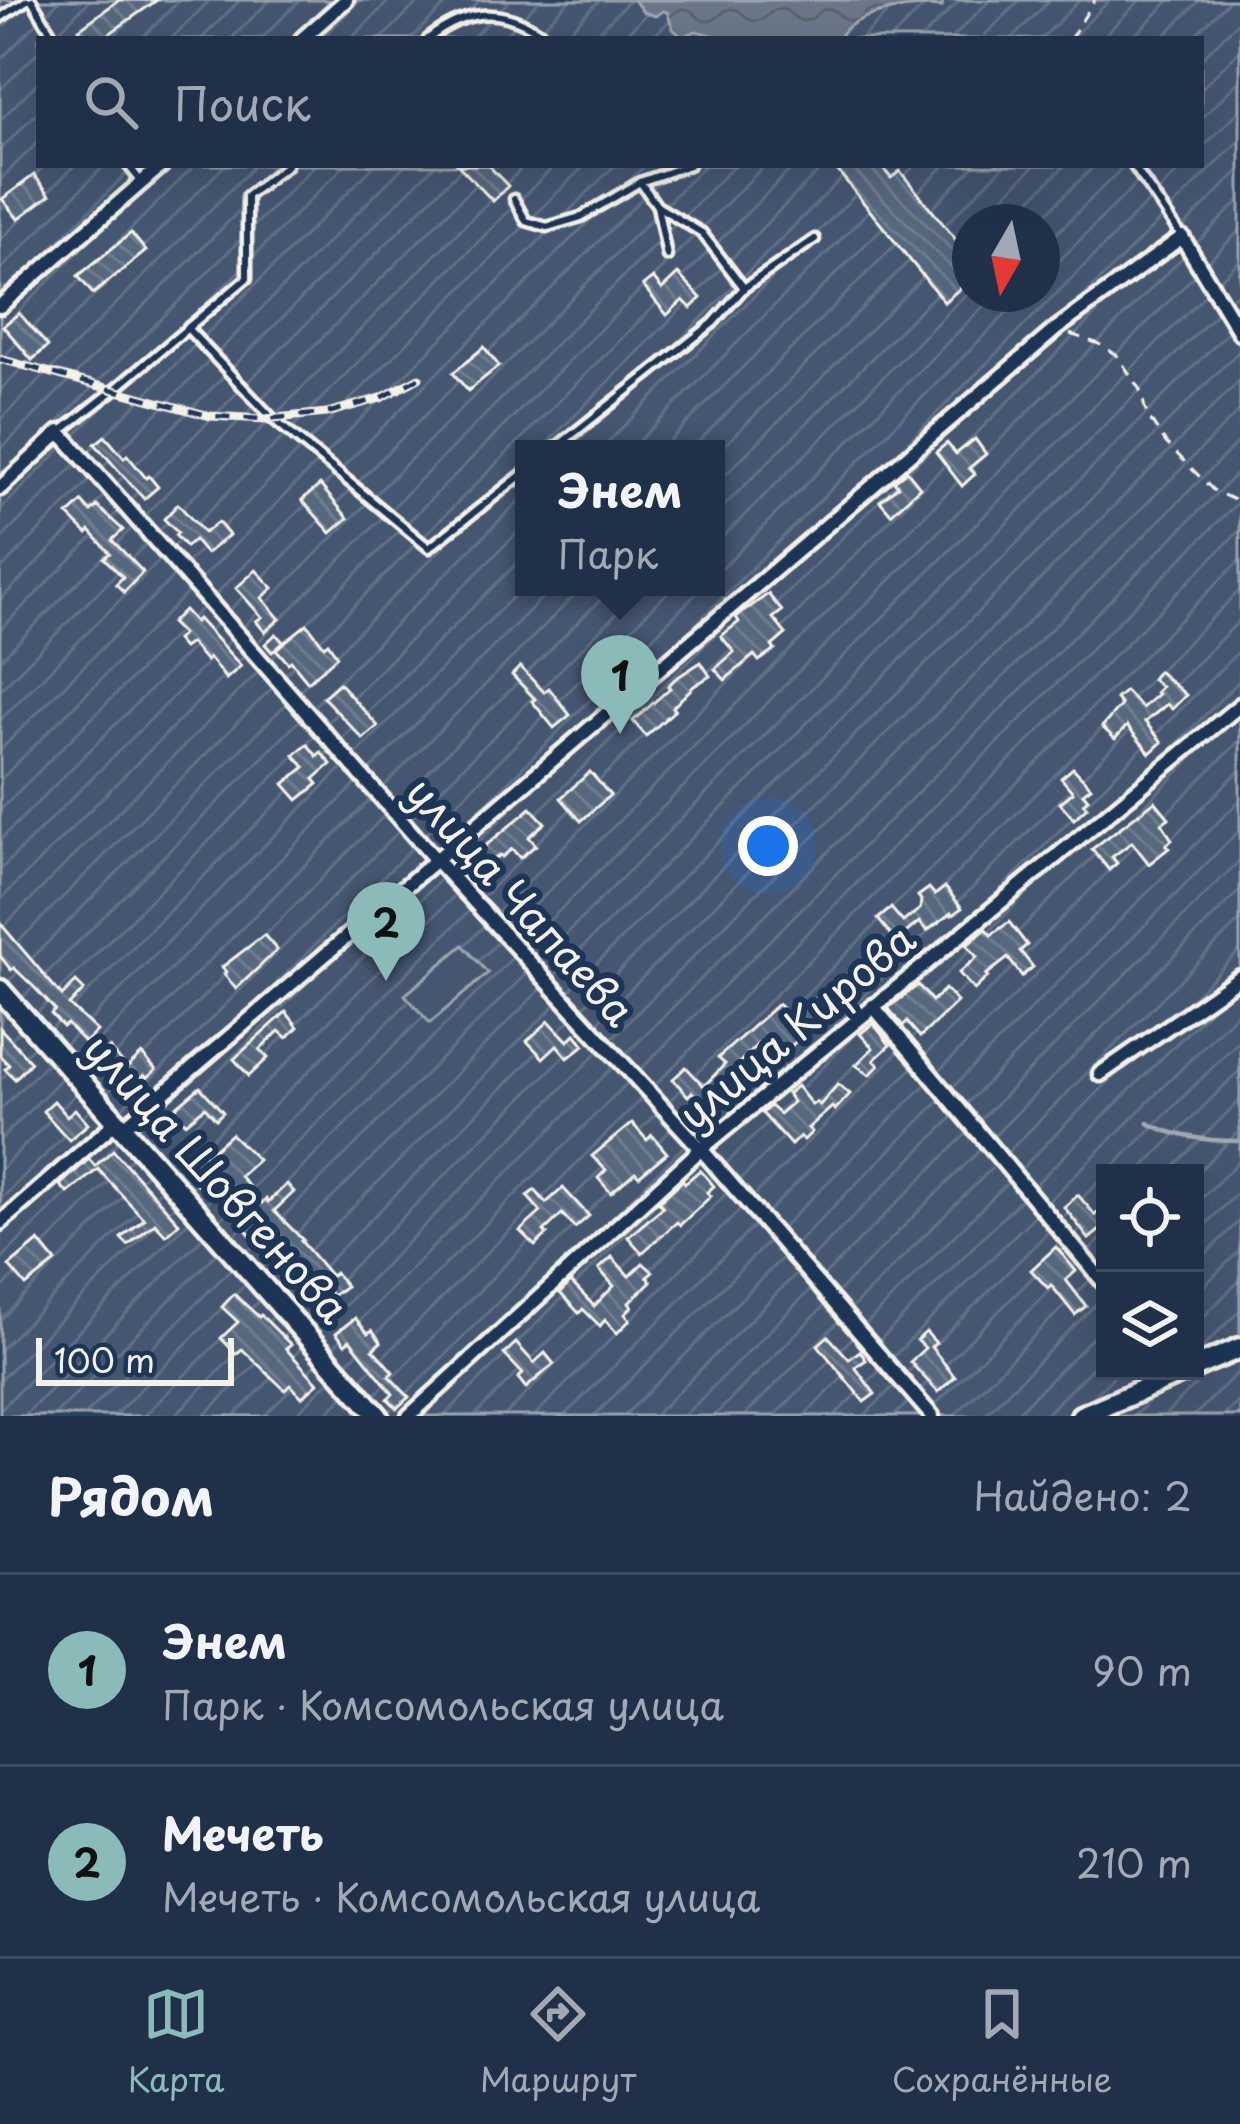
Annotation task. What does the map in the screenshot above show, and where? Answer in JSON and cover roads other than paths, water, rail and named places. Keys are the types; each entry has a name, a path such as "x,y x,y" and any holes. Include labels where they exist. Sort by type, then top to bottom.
{"street":[{"path":"305,36 346,0"},
{"path":"0,306 160,168"},
{"path":"0,1223 1056,329 1182,237 1240,333"},
{"path":"0,488 60,432"},
{"name":"улица Чапаева","path":"60,432 435,859 701,1149 932,1416"},
{"name":"улица Кирова","path":"409,1416 701,1149 1240,705"},
{"path":"1100,1074 1240,977"},
{"name":"улица Шовгенова","path":"0,989 378,1416"},
{"path":"873,1006 1096,1273"},
{"path":"1204,1363 1240,1348"},
{"path":"1081,1416 1159,1380"}],"lane":[{"path":"0,18 29,0 53,36"},
{"path":"433,36 457,20 494,12 544,36"},
{"path":"130,168 142,183"},
{"path":"60,432 247,278 248,196 283,168"},
{"path":"514,200 526,221 547,227 581,217 640,182 680,168"},
{"path":"1135,168 1182,237"},
{"path":"640,182 657,206 702,233 744,288"},
{"path":"657,206 667,256"},
{"path":"565,440 712,323 744,288 815,238"},
{"path":"187,328 273,418 429,548 515,480"}],"water":[{"path":"634,0 943,0 942,7 874,15 850,26 842,36 716,36 696,31 681,36 667,12 656,16 643,12"}],"waterway":[{"path":"1148,1123 1193,1138 1240,1141"}],"railway":[{"path":"0,359 210,416 265,419 327,413 381,398 419,378"}],"place":[{"name":"Энем","path":"620,734"},
{"name":"Мечеть","path":"386,981"}]}
